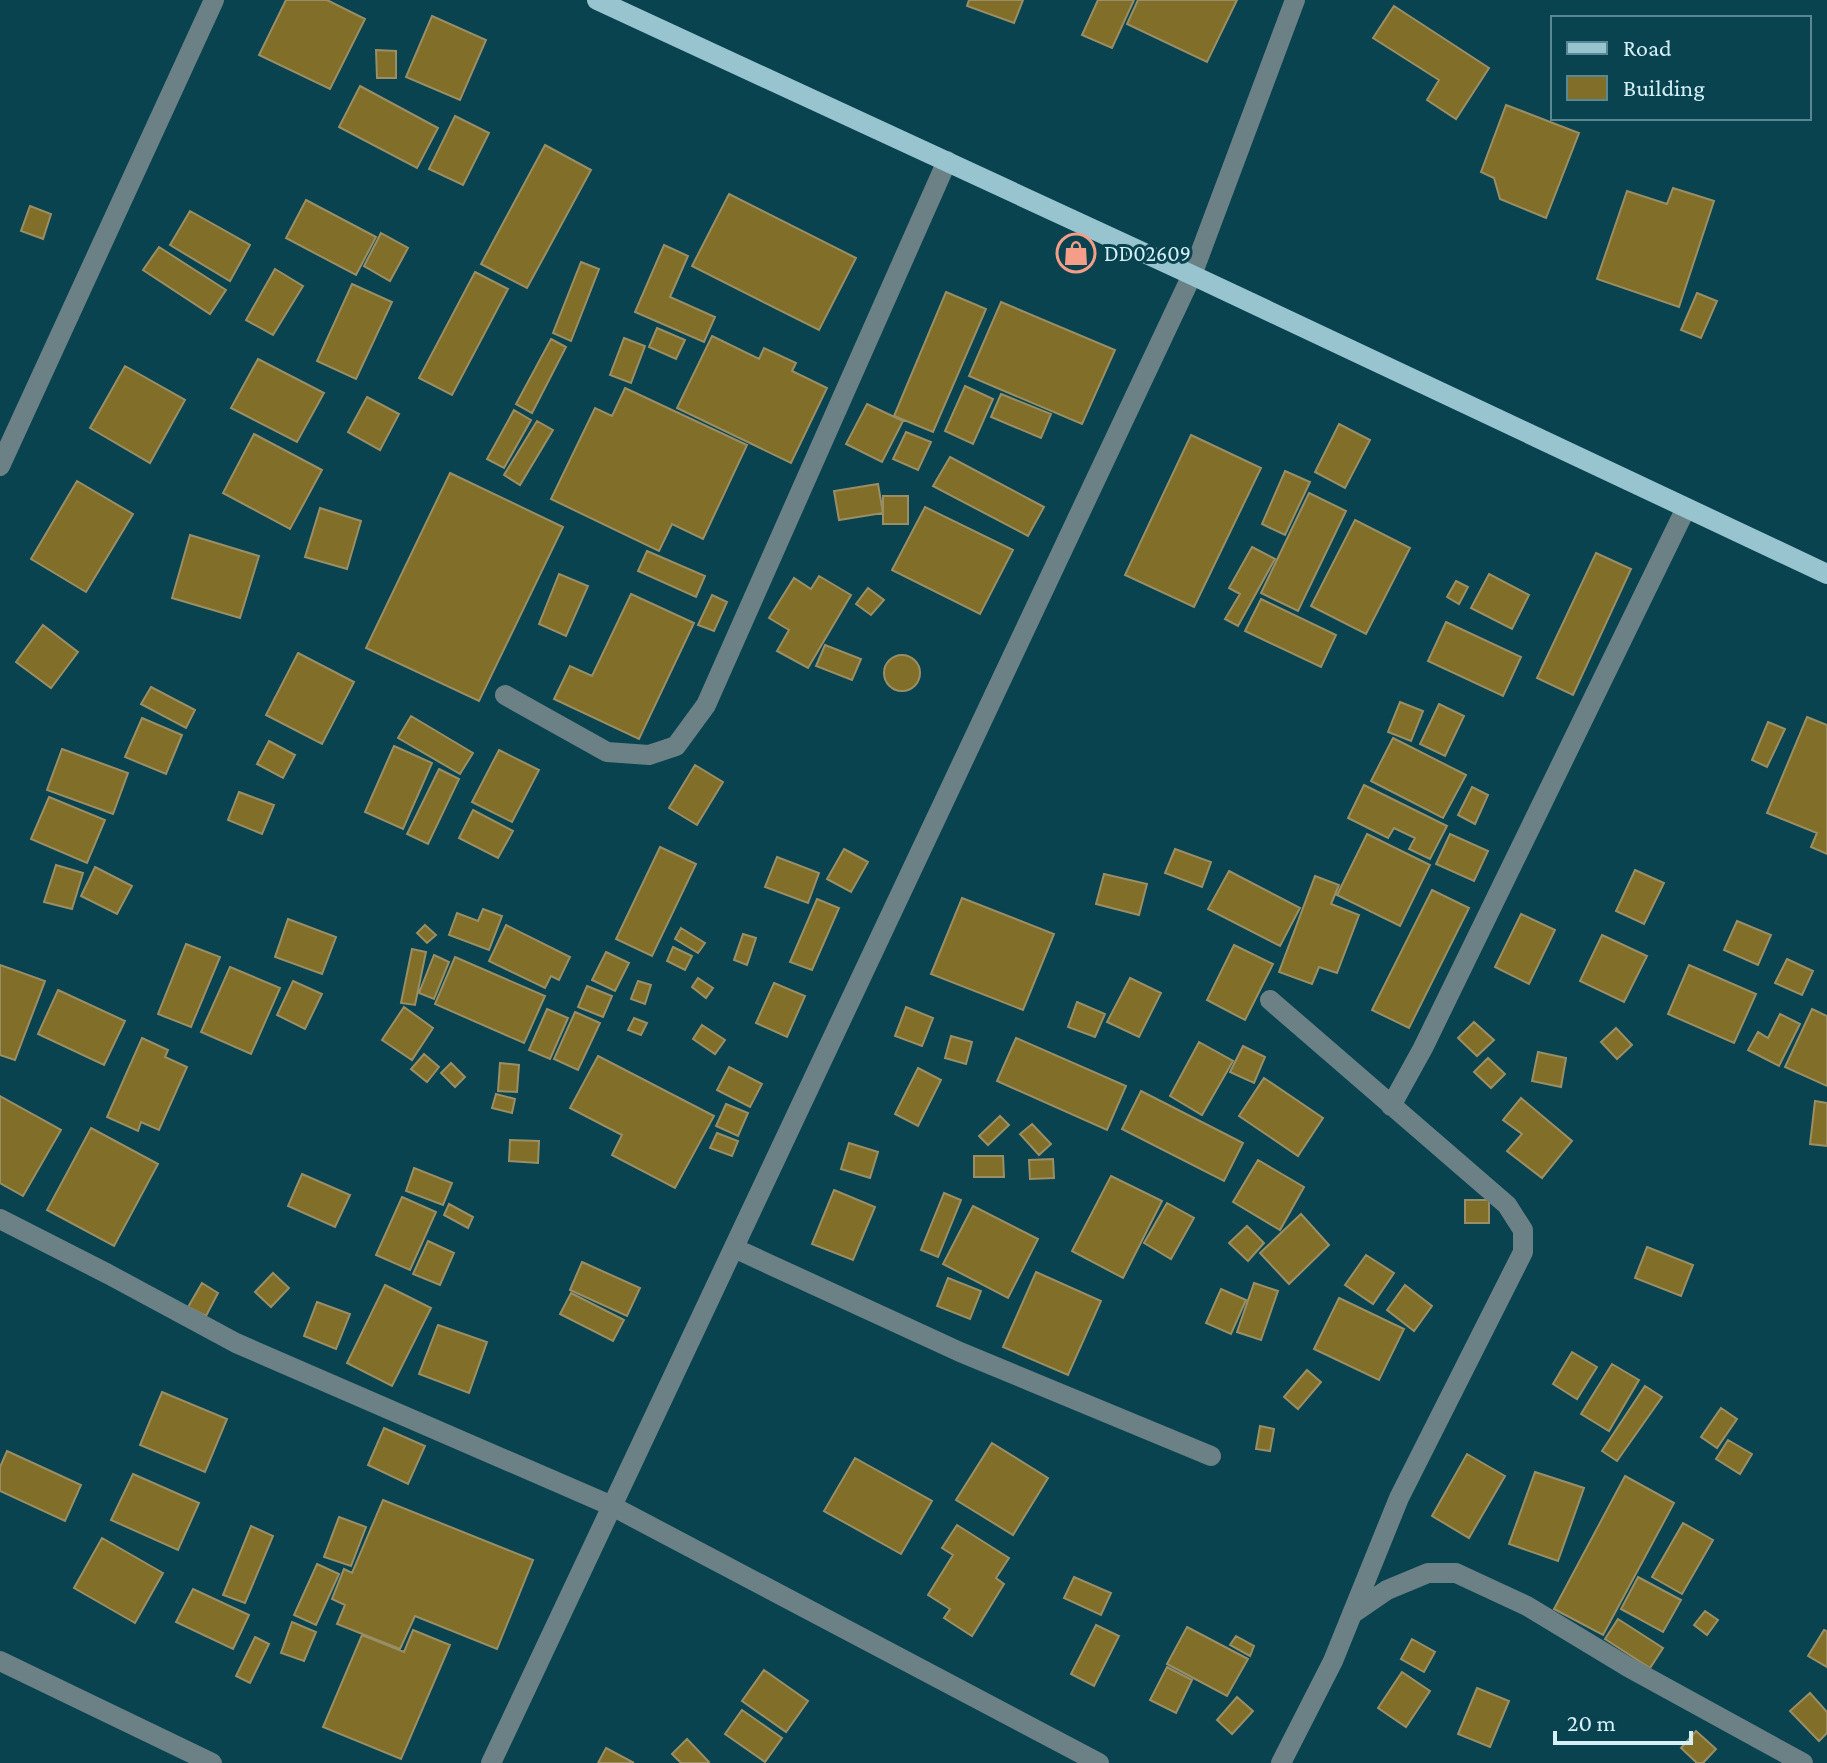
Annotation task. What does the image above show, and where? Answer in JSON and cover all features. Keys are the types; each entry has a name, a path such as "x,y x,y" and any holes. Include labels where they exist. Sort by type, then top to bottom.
{"main road":[{"path":"597,0 1192,275 1827,574"}],"street":[{"path":"0,466 214,0"},
{"path":"491,1763 1192,275 1295,0"},
{"path":"505,695 607,752 649,755 676,746 706,705 947,161"},
{"path":"1391,1106 1423,1048 1686,508"},
{"path":"1270,1000 1507,1205 1523,1230 1523,1252 1399,1498 1333,1661 1281,1763"},
{"path":"0,1219 236,1343 612,1506 1099,1763"},
{"path":"734,1248 960,1352 1211,1456"},
{"path":"1352,1614 1387,1590 1428,1573 1456,1573 1527,1606 1628,1667 1803,1763"},
{"path":"0,1661 212,1763"}],"building":[{"path":"286,0 327,0 365,19 330,89 259,55"},
{"path":"969,0 1023,0 1014,23 967,6"},
{"path":"1098,0 1134,0 1112,48 1082,35"},
{"path":"1138,0 1237,0 1207,62 1127,24"},
{"path":"1394,6 1489,68 1456,119 1427,100 1439,80 1373,38"},
{"path":"432,16 486,40 460,100 406,77"},
{"path":"376,50 396,51 396,78 377,78"},
{"path":"360,86 438,128 417,168 339,127"},
{"path":"1506,105 1579,133 1546,218 1500,199 1494,178 1481,172"},
{"path":"455,116 489,133 463,185 429,169"},
{"path":"545,145 591,170 527,288 481,264"},
{"path":"1673,188 1714,201 1679,307 1597,279 1627,191 1667,204"},
{"path":"729,194 856,258 819,330 692,266"},
{"path":"306,200 376,237 356,275 286,238"},
{"path":"30,206 51,214 43,239 21,231"},
{"path":"190,211 250,245 230,281 170,245"},
{"path":"381,233 408,248 390,281 364,266"},
{"path":"664,245 688,256 670,297 715,317 704,342 635,312"},
{"path":"159,247 226,290 210,314 143,270"},
{"path":"581,262 599,269 571,341 553,333"},
{"path":"275,269 303,286 273,335 246,320"},
{"path":"475,272 508,289 452,395 419,378"},
{"path":"352,284 392,302 356,379 317,361"},
{"path":"946,292 986,309 933,432 894,416"},
{"path":"1697,293 1717,301 1701,338 1681,330"},
{"path":"1001,302 1115,350 1082,424 969,376"},
{"path":"657,328 685,340 676,359 649,347"},
{"path":"712,336 759,359 764,348 796,363 792,371 827,388 791,463 677,408"},
{"path":"624,338 645,346 631,383 610,375"},
{"path":"551,339 566,347 532,413 516,404"},
{"path":"258,359 324,393 297,442 231,408"},
{"path":"125,366 185,400 150,463 90,428"},
{"path":"965,386 993,399 973,444 945,431"},
{"path":"625,388 747,445 703,539 672,524 659,551 551,499 595,408 612,416"},
{"path":"1001,394 1051,414 1041,438 991,417"},
{"path":"367,397 399,414 380,450 348,432"},
{"path":"867,404 903,421 882,462 846,444"},
{"path":"514,410 531,420 504,468 487,459"},
{"path":"537,421 553,430 520,485 504,475"},
{"path":"1339,424 1370,440 1345,488 1315,472"},
{"path":"906,432 931,442 918,470 893,459"},
{"path":"254,434 322,470 290,529 223,493"},
{"path":"1191,435 1261,468 1194,607 1125,575"},
{"path":"950,457 1044,507 1028,536 933,486"},
{"path":"1285,471 1310,482 1285,535 1262,524"},
{"path":"450,473 563,527 479,701 366,648"},
{"path":"77,481 133,514 86,592 31,559"},
{"path":"878,484 883,513 839,520 834,491"},
{"path":"1309,493 1346,511 1298,611 1261,593"},
{"path":"883,496 908,496 908,524 883,524"},
{"path":"925,507 1013,550 980,614 892,570"},
{"path":"320,508 361,521 347,569 305,557"},
{"path":"1355,520 1410,548 1366,634 1311,606"},
{"path":"190,535 259,556 240,618 172,598"},
{"path":"1252,547 1275,559 1238,626 1225,619 1240,594 1229,588"},
{"path":"647,551 705,576 696,597 638,571"},
{"path":"1596,553 1631,569 1573,695 1537,678"},
{"path":"559,574 588,586 566,636 539,624"},
{"path":"1489,574 1529,595 1512,629 1471,608"},
{"path":"819,576 851,595 808,668 777,651 789,630 769,618 794,578 811,589"},
{"path":"1456,581 1468,587 1459,604 1447,597"},
{"path":"868,588 884,600 871,615 856,604"},
{"path":"631,594 694,623 639,739 554,699 570,666 592,676"},
{"path":"712,595 727,602 714,631 698,625"},
{"path":"1261,599 1336,635 1321,667 1245,631"},
{"path":"1446,622 1521,657 1503,696 1428,661"},
{"path":"43,625 78,652 51,688 16,662"},
{"path":"825,645 861,659 852,680 816,666"},
{"path":"298,653 354,682 322,744 266,715"},
{"path":"902,655 915,660 920,673 915,686 902,691 889,686 884,673 889,660"},
{"path":"151,687 195,710 186,728 141,704"},
{"path":"1400,702 1423,711 1411,741 1388,732"},
{"path":"1439,704 1464,716 1445,756 1420,744"},
{"path":"411,716 473,753 460,774 398,738"},
{"path":"1807,717 1827,725 1827,854 1811,847 1817,833 1767,813"},
{"path":"142,718 182,735 166,774 125,757"},
{"path":"1768,722 1785,729 1767,767 1752,760"},
{"path":"1393,738 1466,775 1443,818 1371,781"},
{"path":"269,741 295,755 283,778 257,764"},
{"path":"394,746 432,763 403,829 365,812"},
{"path":"62,749 128,773 113,814 47,790"},
{"path":"499,750 539,770 512,822 472,802"},
{"path":"695,765 723,782 697,825 669,808"},
{"path":"439,769 459,779 428,844 407,834"},
{"path":"1364,785 1447,826 1430,859 1409,849 1415,838 1394,828 1388,838 1348,818"},
{"path":"1472,787 1488,795 1475,824 1458,815"},
{"path":"239,792 274,805 262,834 228,820"},
{"path":"49,797 105,820 87,863 31,839"},
{"path":"473,810 513,831 498,858 459,838"},
{"path":"1367,834 1430,865 1400,926 1337,895"},
{"path":"1450,834 1488,851 1474,881 1436,864"},
{"path":"660,847 696,864 652,956 616,939"},
{"path":"844,849 868,862 851,892 827,879"},
{"path":"1175,849 1211,862 1202,887 1165,873"},
{"path":"777,857 819,873 808,903 765,887"},
{"path":"56,865 83,873 72,909 44,902"},
{"path":"95,867 132,886 117,914 81,896"},
{"path":"1635,870 1664,883 1644,924 1616,911"},
{"path":"1229,871 1300,908 1280,946 1208,909"},
{"path":"1104,874 1147,884 1139,915 1096,904"},
{"path":"1315,876 1339,885 1331,904 1359,915 1337,973 1319,967 1312,984 1279,972"},
{"path":"1432,890 1469,908 1409,1028 1372,1010"},
{"path":"962,898 1054,934 1023,1010 931,974"},
{"path":"817,899 839,908 812,970 790,962"},
{"path":"483,909 502,916 489,950 449,935 457,913 478,921"},
{"path":"1521,914 1555,930 1529,984 1495,967"},
{"path":"288,919 336,937 322,974 275,957"},
{"path":"1737,921 1771,935 1758,965 1724,950"},
{"path":"425,925 436,935 427,943 417,933"},
{"path":"506,925 570,957 559,980 551,976 545,988 489,961"},
{"path":"681,928 705,943 698,953 675,939"},
{"path":"743,934 756,938 747,965 734,960"},
{"path":"1602,935 1647,956 1624,1002 1580,981"},
{"path":"186,944 220,957 191,1027 158,1014"},
{"path":"1234,945 1273,964 1245,1020 1207,1000"},
{"path":"673,947 692,956 685,970 667,961"},
{"path":"412,949 426,952 415,1005 401,1003"},
{"path":"606,952 629,963 615,991 592,980"},
{"path":"434,955 449,962 434,999 419,993"},
{"path":"455,957 545,996 524,1043 435,1004"},
{"path":"1787,959 1813,971 1802,995 1775,983"},
{"path":"0,965 45,981 15,1060 0,1055"},
{"path":"1689,965 1756,994 1734,1043 1668,1014"},
{"path":"230,967 280,988 251,1054 201,1032"},
{"path":"698,978 713,988 706,998 692,987"},
{"path":"1130,978 1161,993 1139,1037 1107,1022"},
{"path":"293,981 322,994 305,1029 277,1015"},
{"path":"638,981 651,985 645,1004 631,999"},
{"path":"774,983 805,996 787,1037 756,1023"},
{"path":"587,986 612,996 603,1017 578,1007"},
{"path":"58,990 125,1021 104,1065 38,1034"},
{"path":"1077,1002 1105,1014 1095,1037 1068,1027"},
{"path":"404,1007 433,1028 412,1060 382,1040"},
{"path":"906,1007 933,1018 922,1046 895,1036"},
{"path":"547,1009 568,1018 550,1059 529,1050"},
{"path":"1812,1009 1827,1016 1827,1086 1785,1067"},
{"path":"575,1012 600,1023 578,1070 554,1059"},
{"path":"1780,1014 1800,1024 1779,1066 1748,1050 1758,1032 1768,1038"},
{"path":"634,1018 647,1023 641,1035 628,1030"},
{"path":"1474,1022 1494,1040 1477,1056 1458,1038"},
{"path":"702,1025 725,1040 715,1054 693,1039"},
{"path":"1616,1028 1632,1045 1617,1059 1601,1042"},
{"path":"951,1036 972,1042 966,1064 945,1058"},
{"path":"142,1038 168,1050 165,1057 187,1067 159,1130 141,1122 138,1131 107,1117"},
{"path":"1016,1038 1126,1086 1107,1130 997,1081"},
{"path":"1199,1042 1233,1061 1202,1115 1170,1096"},
{"path":"1243,1046 1265,1057 1254,1083 1230,1072"},
{"path":"1538,1052 1566,1058 1561,1087 1532,1081"},
{"path":"424,1054 439,1067 427,1082 411,1069"},
{"path":"598,1056 714,1116 675,1188 612,1155 622,1135 570,1108"},
{"path":"1488,1058 1505,1074 1491,1088 1474,1072"},
{"path":"451,1063 465,1077 455,1087 441,1073"},
{"path":"500,1063 519,1065 517,1092 498,1091"},
{"path":"729,1067 762,1084 750,1107 717,1090"},
{"path":"918,1068 941,1080 918,1126 895,1114"},
{"path":"1264,1078 1323,1118 1298,1156 1239,1116"},
{"path":"1141,1091 1243,1143 1224,1181 1122,1129"},
{"path":"496,1094 515,1099 512,1113 492,1108"},
{"path":"0,1096 61,1130 23,1196 0,1183"},
{"path":"1521,1098 1572,1141 1542,1178 1507,1151 1522,1134 1503,1120"},
{"path":"1815,1101 1827,1103 1827,1146 1810,1144"},
{"path":"726,1104 748,1113 738,1136 716,1126"},
{"path":"1000,1116 1009,1125 988,1145 979,1136"},
{"path":"1032,1124 1051,1144 1039,1155 1020,1134"},
{"path":"91,1128 158,1164 114,1246 47,1210"},
{"path":"717,1133 738,1141 732,1156 710,1148"},
{"path":"510,1140 539,1141 538,1163 509,1161"},
{"path":"849,1143 878,1152 870,1178 841,1169"},
{"path":"974,1156 1003,1156 1004,1177 974,1177"},
{"path":"1053,1159 1054,1178 1030,1179 1029,1160"},
{"path":"1258,1160 1304,1187 1280,1230 1233,1202"},
{"path":"414,1168 452,1183 443,1205 406,1191"},
{"path":"302,1174 350,1195 335,1227 288,1206"},
{"path":"1111,1176 1162,1201 1123,1278 1072,1251"},
{"path":"834,1190 875,1207 853,1260 812,1244"},
{"path":"944,1193 961,1200 938,1257 921,1250"},
{"path":"402,1197 436,1212 410,1270 376,1255"},
{"path":"1465,1200 1489,1200 1489,1223 1465,1223"},
{"path":"1167,1203 1194,1218 1171,1259 1144,1243"},
{"path":"449,1204 473,1217 468,1228 444,1215"},
{"path":"973,1206 1038,1239 1008,1298 943,1264"},
{"path":"1301,1214 1329,1245 1289,1284 1260,1253"},
{"path":"1247,1226 1264,1243 1248,1261 1229,1243"},
{"path":"428,1241 454,1253 440,1285 413,1274"},
{"path":"1647,1247 1693,1265 1681,1296 1635,1278"},
{"path":"1366,1255 1394,1273 1373,1304 1345,1285"},
{"path":"582,1262 640,1288 627,1316 570,1290"},
{"path":"1036,1272 1101,1301 1068,1375 1003,1347"},
{"path":"273,1273 289,1288 271,1307 255,1292"},
{"path":"948,1278 981,1291 970,1319 937,1306"},
{"path":"202,1283 218,1293 206,1316 188,1307"},
{"path":"1254,1283 1278,1291 1261,1340 1237,1332"},
{"path":"385,1285 431,1308 392,1386 347,1363"},
{"path":"1405,1285 1432,1306 1414,1331 1387,1310"},
{"path":"1221,1289 1246,1300 1231,1334 1206,1323"},
{"path":"571,1293 624,1320 613,1341 560,1314"},
{"path":"1339,1298 1404,1329 1379,1380 1314,1349"},
{"path":"317,1302 350,1314 336,1349 304,1336"},
{"path":"438,1325 487,1342 469,1393 419,1374"},
{"path":"1572,1352 1597,1367 1577,1399 1553,1384"},
{"path":"1612,1364 1639,1380 1609,1431 1581,1414"},
{"path":"1307,1370 1321,1382 1298,1409 1284,1397"},
{"path":"1645,1386 1662,1397 1617,1461 1602,1451"},
{"path":"162,1392 227,1419 205,1472 140,1445"},
{"path":"1721,1408 1737,1419 1717,1448 1701,1437"},
{"path":"1260,1426 1274,1429 1270,1451 1256,1449"},
{"path":"384,1428 425,1446 408,1484 368,1465"},
{"path":"1728,1440 1752,1454 1740,1474 1716,1459"},
{"path":"992,1443 1048,1478 1013,1535 956,1500"},
{"path":"7,1451 81,1485 65,1521 0,1491 0,1467"},
{"path":"1467,1454 1505,1476 1469,1538 1432,1516"},
{"path":"855,1458 932,1501 901,1554 824,1511"},
{"path":"1535,1472 1584,1488 1558,1561 1509,1544"},
{"path":"133,1474 199,1503 178,1550 111,1520"},
{"path":"1625,1476 1674,1503 1603,1635 1554,1609"},
{"path":"383,1500 533,1560 497,1649 415,1616 400,1649 337,1624 345,1605 332,1599 344,1569 352,1573"},
{"path":"339,1517 366,1527 351,1566 324,1557"},
{"path":"1683,1523 1713,1540 1682,1594 1652,1577"},
{"path":"957,1525 1009,1558 996,1578 1004,1584 972,1636 944,1618 950,1609 928,1595 953,1555 942,1548"},
{"path":"251,1526 273,1536 245,1603 223,1595"},
{"path":"102,1538 163,1573 135,1623 74,1588"},
{"path":"317,1564 339,1574 316,1625 294,1615"},
{"path":"1074,1577 1111,1593 1101,1615 1064,1598"},
{"path":"1638,1577 1681,1600 1663,1632 1621,1609"},
{"path":"193,1589 249,1615 233,1649 176,1622"},
{"path":"1705,1611 1718,1620 1707,1635 1694,1625"},
{"path":"1618,1619 1663,1648 1650,1668 1605,1639"},
{"path":"292,1622 316,1632 304,1661 281,1653"},
{"path":"1096,1625 1119,1636 1094,1686 1071,1674"},
{"path":"1187,1627 1248,1659 1227,1696 1167,1664"},
{"path":"413,1630 450,1645 401,1759 323,1727 362,1635 404,1652"},
{"path":"1824,1630 1827,1631 1827,1667 1808,1656"},
{"path":"1236,1636 1254,1646 1250,1656 1230,1645"},
{"path":"255,1637 269,1644 250,1683 236,1676"},
{"path":"1412,1639 1435,1652 1424,1672 1401,1659"},
{"path":"1167,1667 1192,1680 1176,1713 1150,1700"},
{"path":"764,1670 808,1701 786,1732 742,1701"},
{"path":"1402,1672 1430,1691 1406,1727 1378,1708"},
{"path":"1477,1688 1509,1701 1490,1747 1458,1734"},
{"path":"1810,1693 1827,1712 1827,1733 1819,1741 1790,1711"},
{"path":"1237,1697 1253,1711 1232,1734 1217,1720"},
{"path":"742,1710 782,1738 765,1762 725,1734"},
{"path":"1696,1731 1716,1749 1703,1763 1697,1763 1681,1748"},
{"path":"687,1739 708,1763 681,1763 672,1754"},
{"path":"606,1748 634,1763 598,1763"}],"place":[{"name":"DD02609","path":"1076,253"}]}
